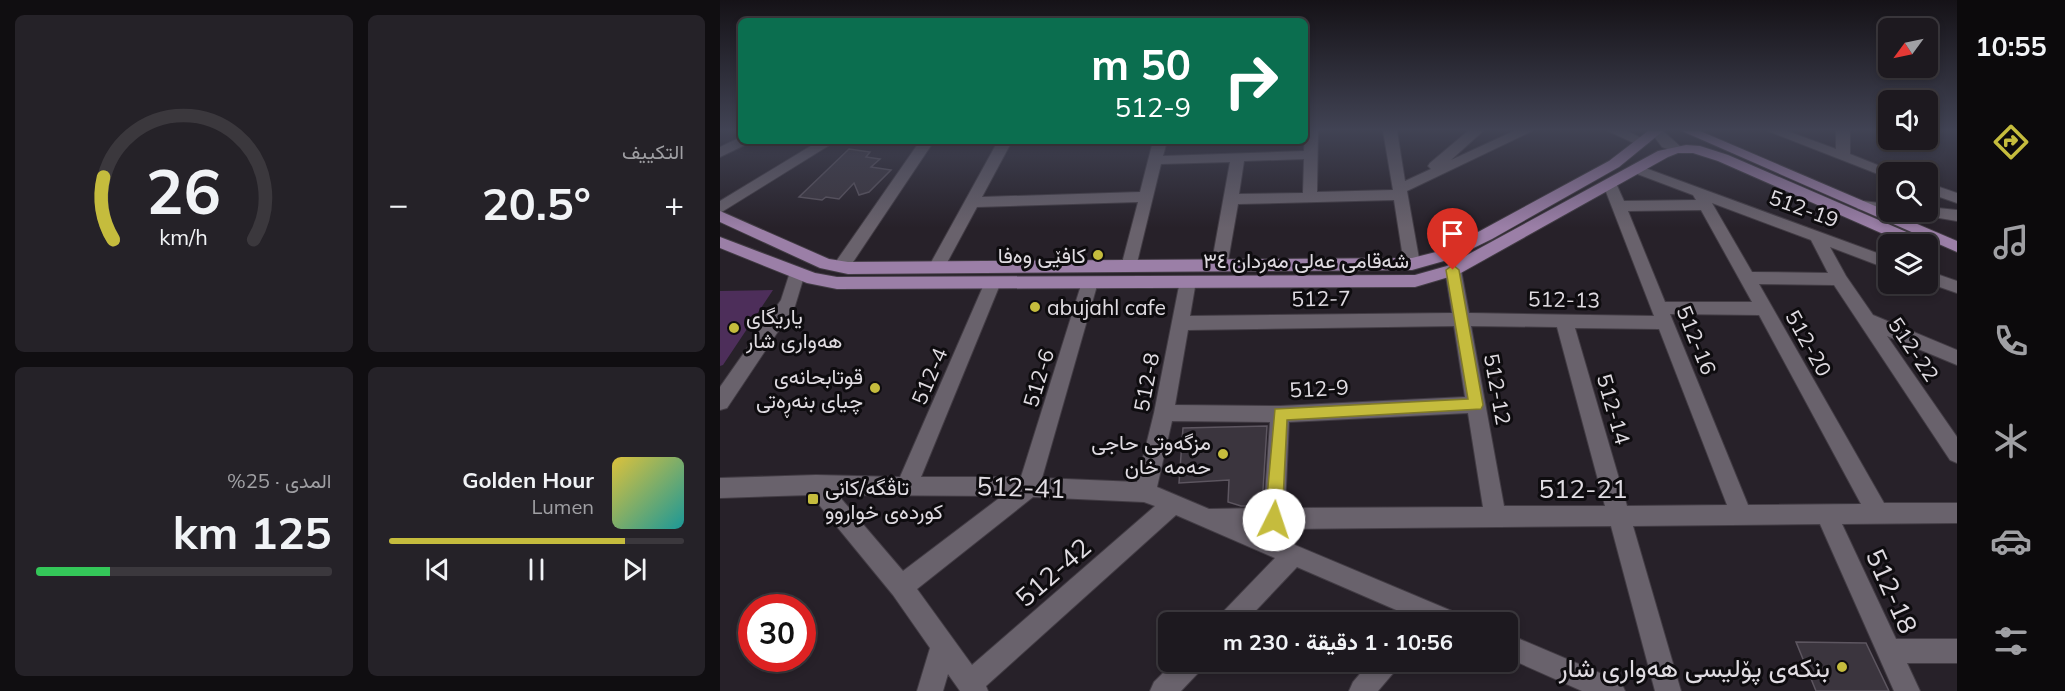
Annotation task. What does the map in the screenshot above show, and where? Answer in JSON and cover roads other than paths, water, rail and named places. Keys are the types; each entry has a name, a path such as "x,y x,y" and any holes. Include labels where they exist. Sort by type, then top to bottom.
{"main road":[{"name":"شەقامی عەلی مەردان ٣٤","path":"722,246 805,276 857,284 1415,281 1453,270 1648,163"},
{"path":"1735,163 1896,234"},
{"path":"1763,163 1957,247"},
{"name":"شەقامی عەلی مەردان ٣٤","path":"720,216 826,264 841,267 1219,267 1412,264 1433,260 1458,249 1614,164"},
{"path":"1614,164 1633,171"},
{"path":"1938,252 1957,261"}],"street":[{"path":"720,208 793,163"},
{"path":"841,267 912,163"},
{"path":"936,268 993,163"},
{"path":"1129,267 1154,163"},
{"path":"1219,267 1237,163"},
{"path":"1310,163 1310,197"},
{"path":"1394,163 1412,264"},
{"path":"1231,199 1399,192 1438,163"},
{"path":"1417,180 1454,163"},
{"path":"1862,163 1878,169"},
{"name":"512-19","path":"1633,171 1703,200 1878,259"},
{"name":"512-16","path":"1610,184 1741,514"},
{"path":"1938,196 1956,209"},
{"path":"973,202 1146,197"},
{"path":"1620,206 1703,200"},
{"name":"512-20","path":"1703,200 1878,514"},
{"path":"1863,206 1878,207"},
{"path":"1938,211 1956,209"},
{"name":"512-22","path":"1817,237 1839,279 1957,454"},
{"name":"512-12","path":"1453,270 1495,516"},
{"path":"720,402 805,276"},
{"path":"1748,278 1839,279"},
{"path":"1938,280 1957,287"},
{"name":"512-8","path":"1145,492 1164,413 1188,281"},
{"name":"512-4","path":"906,487 993,282"},
{"name":"512-6","path":"1029,487 1090,282"},
{"name":"512-13","path":"1461,319 1564,321 1765,309"},
{"name":"512-7","path":"1181,322 1461,319"},
{"path":"1867,320 1957,358"},
{"name":"512-14","path":"1564,321 1668,691"},
{"name":"512-9","path":"1164,413 1280,414 1476,405"},
{"path":"1274,520 1280,414"},
{"path":"816,485 902,587 972,687"},
{"name":"512-41","path":"720,488 816,485 906,487 978,485 1145,492 1210,519 1412,612"},
{"path":"902,587 1029,487"},
{"name":"512-42","path":"972,687 1174,503"},
{"name":"512-21","path":"1210,519 1274,520 1618,513 1957,513"},
{"name":"512-18","path":"1826,514 1907,691"},
{"path":"1238,612 1292,556"},
{"path":"930,691 943,646"},
{"path":"1887,651 1957,651"},
{"path":"1518,652 1573,683 1612,691"},
{"path":"1163,691 1181,672"},
{"path":"1362,691 1378,672"}],"place":[{"name":"کافێی وەفا","path":"1098,255"},
{"name":"abujahl cafe","path":"1035,307"},
{"name":"یاریگای هەواری شار","path":"734,328"},
{"name":"قوتابحانەی چیای بنەڕەتی","path":"875,388"},
{"name":"مزگەوتی حاجی حەمە خان","path":"1223,454"},
{"name":"تاڤگە/کانی کوردەی خواروو","path":"813,499"},
{"name":"بنکەی پۆلیسی هەواری شار","path":"1842,667"}]}
